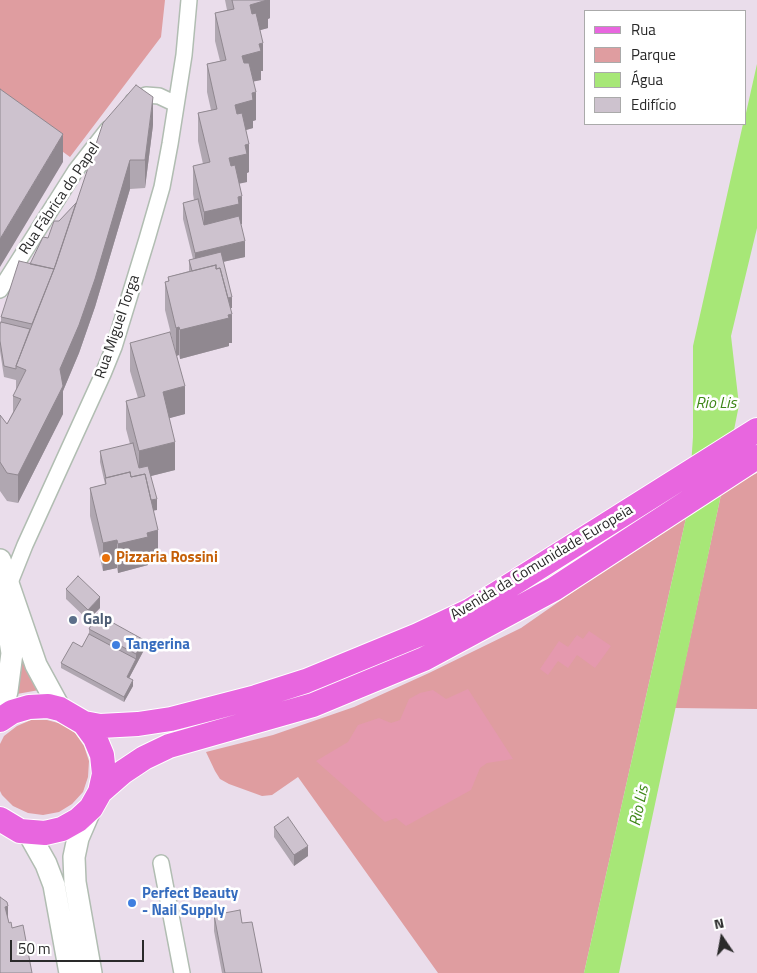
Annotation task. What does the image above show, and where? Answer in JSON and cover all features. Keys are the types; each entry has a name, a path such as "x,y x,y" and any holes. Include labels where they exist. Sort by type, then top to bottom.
{"main road":[{"name":"Avenida da Comunidade Europeia","path":"84,723 112,726 171,719 256,697 339,669 418,636 471,610 618,518 754,441"},
{"name":"Avenida da Comunidade Europeia","path":"28,832 45,833 62,829 78,820 123,772 144,758 169,746 313,705 424,659 554,589 629,540 754,441"},
{"path":"0,560 3,599 12,653 8,691 0,720"},
{"path":"3,599 60,709"},
{"path":"0,720 12,712 29,706 48,706 60,709 84,723 95,738 102,755 104,774 78,838 74,857 75,882 91,973"},
{"path":"0,818 20,831 28,832 46,864 54,885 70,973"}],"street":[{"name":"Rua Miguel Torga","path":"3,599 25,545 91,404 114,347 162,187 184,55 189,0"},
{"name":"Rua Fábrica do Papel","path":"0,290 76,170 120,114 133,101 146,95 159,96 176,104"},
{"path":"160,863 182,973"}],"green space":[{"path":"0,0 165,0 161,37 70,157 0,106"},
{"path":"757,473 757,709 675,708 722,490"},
{"path":"688,509 584,973 438,973 298,777 272,795 262,796 229,784 220,779 215,771 206,752 273,735 354,707 521,628"},
{"path":"21,654 39,690 17,694 21,672"},
{"path":"31,720 47,720 62,724 75,733 84,746 89,761 88,777 83,792 72,804 59,812 43,815 28,813 13,806 0,791 0,744 4,736 17,726"}],"shaded area":[{"path":"589,631 611,646 595,668 577,655 568,668 558,661 548,675 540,669 559,641 568,647 577,635 583,639"},
{"path":"468,689 513,759 487,763 480,768 471,790 406,826 396,818 385,822 316,761 348,742 358,725 379,718 391,723 400,720 409,699 420,693 433,690 446,699"}],"water":[{"name":"Rio Lis","path":"757,64 757,228 731,336 739,405 619,973 584,973 688,509 693,437 693,346 743,125 747,125 747,109"}],"building":[{"path":"232,0 267,0 250,5 252,14 256,13 263,43 259,44 261,51 242,56 244,63 249,63 256,92 252,93 253,100 235,105 237,114 242,113 249,144 245,145 247,154 229,158 231,166 235,165 242,196 238,197 239,204 204,212 193,166 210,162 198,113 217,109 207,64 226,60 215,13 234,9"},
{"path":"136,85 153,97 145,160 130,160 95,279 79,325 60,369 63,386 18,475 7,473 0,462 0,415 7,424 21,399 13,396 26,370 16,366 56,264 103,123"},
{"path":"0,89 63,134 0,239"},
{"path":"198,199 204,225 239,216 245,241 195,253 183,203"},
{"path":"76,203 54,269 30,264 43,237 48,238 54,221 59,221"},
{"path":"221,252 232,297 228,298 220,268 216,269 216,265 192,271 189,260"},
{"path":"19,261 54,269 32,324 1,317"},
{"path":"216,265 216,269 220,268 232,314 228,315 229,318 180,330 179,327 176,328 165,282 169,281 168,277"},
{"path":"1,322 30,329 16,369 4,366 0,341"},
{"path":"170,332 185,386 163,392 175,442 139,451 126,401 145,396 130,343"},
{"path":"133,443 139,468 148,466 157,499 151,500 145,474 131,477 130,472 106,478 100,451"},
{"path":"130,472 131,477 145,474 158,530 147,533 148,537 118,544 117,540 103,543 90,488 106,484 105,478"},
{"path":"78,576 100,597 88,610 66,589"},
{"path":"97,614 144,640 136,654 89,629"},
{"path":"89,634 136,659 127,677 133,680 124,697 61,663 73,642 82,647"},
{"path":"288,817 308,846 294,855 274,827"},
{"path":"0,897 7,902 8,906 5,907 12,928 23,925 32,973 0,973"},
{"path":"240,910 242,923 252,922 262,973 225,973 214,915"}],"place":[{"name":"Pizzaria Rossini","path":"106,558"},
{"name":"Galp","path":"73,620"},
{"name":"Tangerina","path":"116,645"},
{"name":"Perfect Beauty - Nail Supply","path":"132,903"}]}
